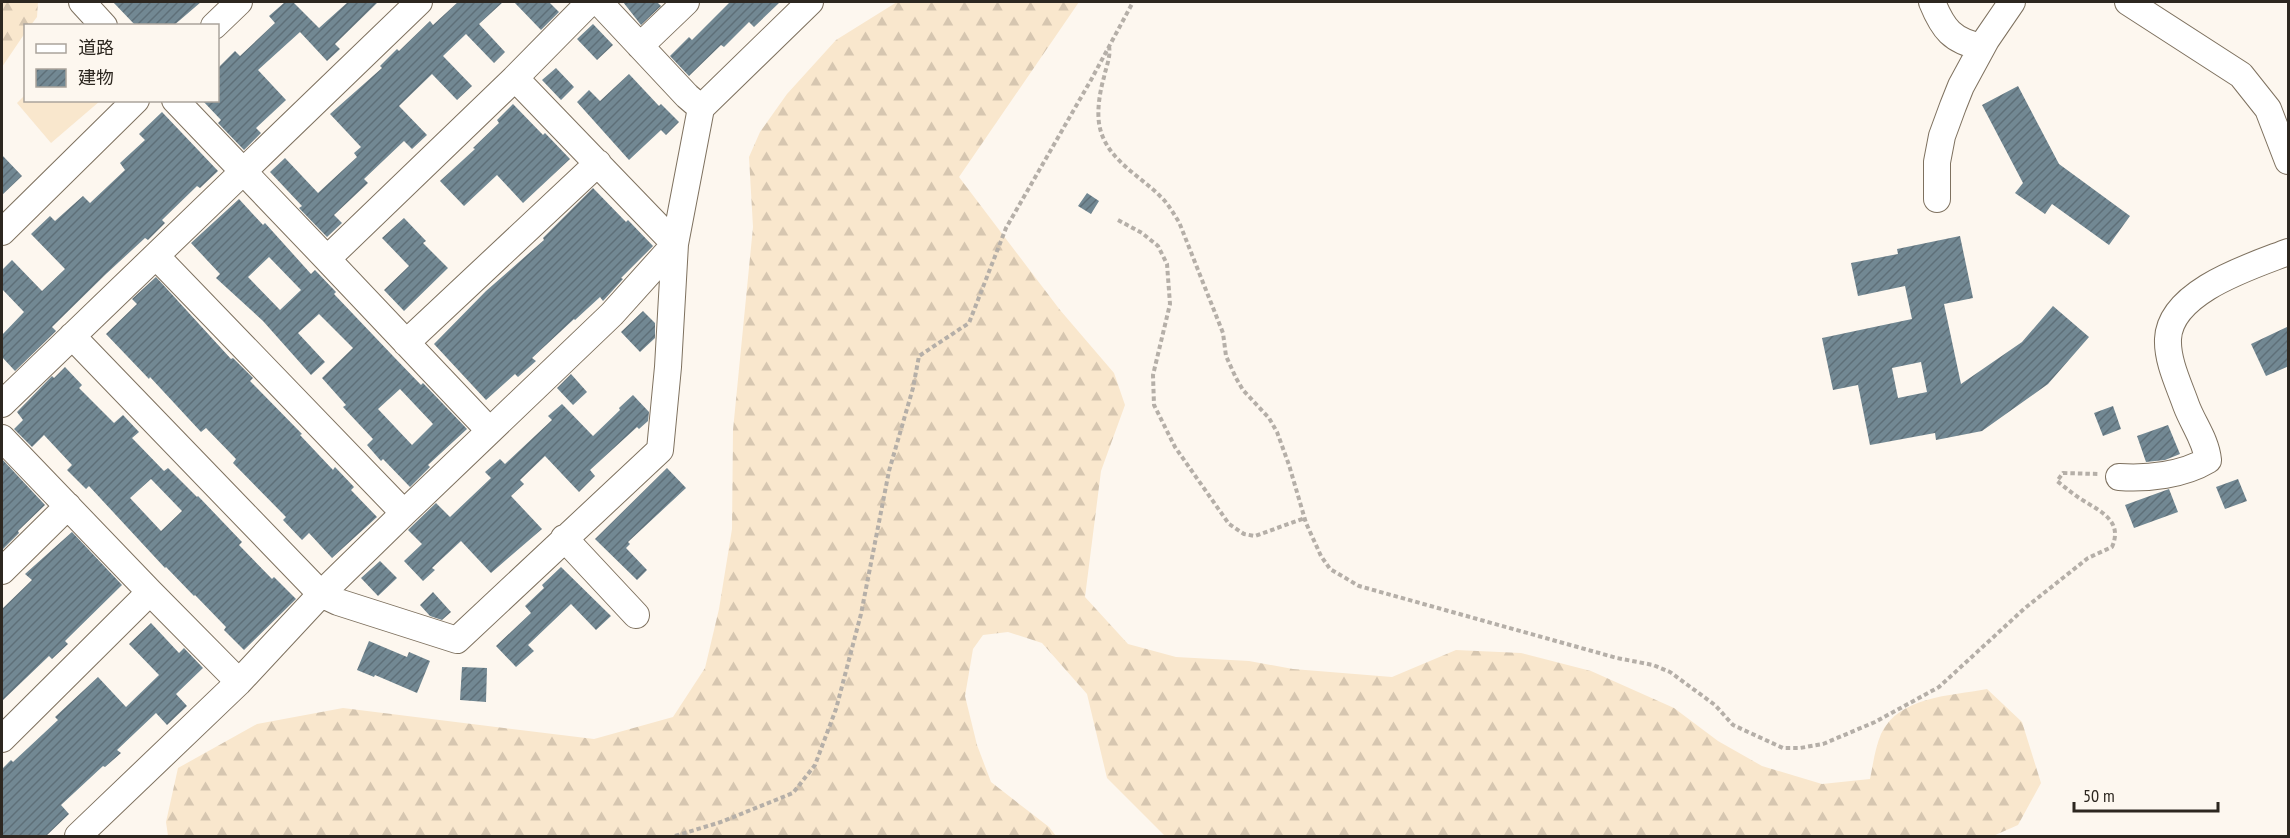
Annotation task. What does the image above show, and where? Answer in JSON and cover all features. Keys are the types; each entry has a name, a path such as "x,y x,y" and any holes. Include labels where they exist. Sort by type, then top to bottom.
{"street":[{"path":"82,2 102,24"},
{"path":"216,24 239,2"},
{"path":"2,404 419,2"},
{"path":"327,259 515,78 590,2"},
{"path":"599,2 700,108"},
{"path":"640,46 686,2"},
{"path":"72,336 321,594 338,602 457,640 660,450 675,244 700,108 810,2"},
{"path":"1932,2 1944,26 1956,39 1966,44 1982,47"},
{"path":"1937,199 1937,162 1942,136 1961,86 1982,47 2012,2"},
{"path":"2128,2 2241,75 2268,109 2289,161"},
{"path":"515,78 675,244"},
{"path":"2,232 134,102"},
{"path":"177,102 489,430"},
{"path":"406,343 597,163"},
{"path":"78,837 239,682 321,594 612,314 675,244"},
{"path":"2119,477 2165,474 2195,468 2208,460 2207,452 2191,419 2175,375 2168,342 2169,327 2179,310 2229,274 2289,252"},
{"path":"156,256 404,513"},
{"path":"2,438 239,682"},
{"path":"2,571 68,506"},
{"path":"564,538 636,615"},
{"path":"2,739 150,592"}],"path":[{"path":"675,837 721,822 793,793 814,765 837,709 861,614 889,471 913,388 919,356 969,323 1006,228 1133,2"},
{"path":"1109,46 1110,53 1101,93 1099,120 1101,131 1111,152 1160,196 1179,222 1223,333 1226,356 1243,390 1269,418 1277,432 1313,541 1330,569 1359,586 1617,658 1653,665 1670,672 1715,705 1733,725 1783,748 1800,748 1823,744 1875,722 1939,687 2025,608 2088,558 2112,547 2116,538 2114,526 2108,518 2098,508 2084,501 2057,481 2063,473 2119,477"},
{"path":"1118,219 1142,233 1158,246 1167,264 1170,304 1153,375 1153,395 1154,405 1174,447 1229,524 1245,534 1255,536 1305,518"}],"green space":[{"path":"2,2 38,2 37,17 32,24 24,24 24,34 2,67"},
{"path":"897,2 1079,2 959,177 1060,310 1114,373 1125,405 1101,471 1085,597 1128,644 1176,657 1249,661 1293,669 1392,677 1456,650 1521,653 1591,671 1674,708 1718,741 1762,766 1822,784 1870,779 1881,734 1889,721 1900,712 1913,705 1942,696 1987,689 2022,722 2041,783 2018,825 1993,836 1165,836 1107,778 1087,694 1042,643 1008,632 983,635 973,649 965,696 977,745 991,782 1049,827 1056,836 168,836 166,822 178,768 257,724 343,708 594,739 673,717 705,668 719,609 732,529 733,430 753,227 749,157 760,132 787,94 836,40"},
{"path":"24,96 24,102 99,102 51,143 17,103"}],"building":[{"path":"113,2 201,2 175,24 134,24"},
{"path":"285,2 293,2 319,28 348,2 378,2 335,44 340,49 327,61 300,32 258,70 286,100 256,128 261,133 244,150 218,123 221,120 204,102 219,102 219,67 235,51 240,56 275,23 269,16"},
{"path":"458,2 503,2 479,24 505,52 494,63 466,34 443,56 472,86 457,100 432,74 399,106 427,135 412,149 404,141 364,179 368,183 334,215 342,223 327,237 299,208 302,206 270,172 285,158 318,193 357,157 354,153 361,147 330,114 382,68 380,66 397,49 399,51 430,21 433,25"},
{"path":"514,2 549,2 559,12 541,30"},
{"path":"623,2 657,2 661,6 641,25"},
{"path":"730,2 780,2 754,27 749,22 724,47 721,45 689,76 670,56 689,37 692,40"},
{"path":"593,24 613,45 597,60 577,39"},
{"path":"556,68 574,87 561,100 542,80"},
{"path":"629,74 659,106 661,104 679,122 666,135 661,130 629,160 577,102 589,90 600,101"},
{"path":"2018,86 2059,164 2130,216 2109,245 2052,204 2045,214 2015,193 2023,183 1982,105"},
{"path":"513,104 570,159 523,203 497,175 464,206 440,181 475,149 473,148 499,123 497,120"},
{"path":"162,112 218,171 200,188 197,186 162,220 165,223 148,240 145,238 52,327 56,331 15,371 2,357 2,335 24,312 2,289 2,270 12,260 42,291 65,269 31,234 50,216 55,221 83,196 90,203 125,170 120,163 145,140 139,134"},
{"path":"2,155 22,176 2,195"},
{"path":"593,188 653,246 621,278 623,279 603,301 600,297 532,358 536,361 518,377 515,374 486,400 434,344 486,291 544,240 543,238"},
{"path":"1087,193 1099,201 1091,214 1078,206"},
{"path":"239,199 263,225 265,223 311,274 315,270 336,292 334,294 393,356 421,385 423,383 467,429 428,465 430,467 410,487 367,445 373,439 343,407 346,405 322,378 353,348 319,314 298,333 325,362 311,375 263,321 216,278 220,274 191,243","holes":["269,257 301,290 280,310 248,277","400,389 433,424 412,445 378,409"]},
{"path":"404,218 426,241 423,243 448,268 404,311 384,290 409,266 382,238"},
{"path":"1960,236 1973,298 1944,304 1961,384 2022,342 2053,306 2089,337 2048,384 1982,431 1936,440 1935,433 1870,445 1858,385 1833,390 1822,338 1912,319 1905,286 1858,296 1851,263 1898,254 1897,249","holes":["1921,362 1927,392 1898,398 1892,368"]},
{"path":"156,277 231,359 233,358 253,378 250,381 302,434 300,435 333,470 335,467 354,487 351,490 377,517 332,558 309,533 302,540 283,520 286,517 233,463 236,459 206,428 201,432 106,334 137,304 132,299"},
{"path":"643,311 655,323 655,338 640,352 621,332"},
{"path":"2289,326 2289,366 2266,376 2251,344"},
{"path":"65,367 82,385 79,388 114,423 123,415 139,432 132,438 164,471 168,468 198,496 242,542 239,545 272,579 274,577 296,599 244,650 224,630 226,627 165,568 89,486 86,489 67,470 72,465 44,435 32,447 14,429 23,420 17,412 52,376 54,378","holes":["151,479 182,511 161,531 130,498"]},
{"path":"571,374 587,392 573,405 557,388"},
{"path":"633,395 649,412 648,421 639,429 637,427 590,470 595,476 579,492 545,456 520,480 524,484 511,496 542,529 491,573 461,541 432,568 435,570 423,581 404,561 422,544 408,530 436,503 450,517 491,478 485,472 500,459 505,464 552,420 548,416 562,404 593,436"},
{"path":"2113,406 2121,429 2103,436 2094,413"},
{"path":"2168,425 2180,454 2165,460 2146,462 2137,436"},
{"path":"2,459 45,505 2,550"},
{"path":"667,468 686,488 628,542 630,544 626,548 647,570 637,580 595,539"},
{"path":"2238,479 2247,501 2225,509 2216,487"},
{"path":"2169,489 2178,512 2134,528 2125,505"},
{"path":"72,532 122,585 65,641 68,644 52,659 49,656 2,701 2,609 32,580 25,574"},
{"path":"380,561 397,578 378,596 361,578"},
{"path":"561,567 611,616 596,630 571,604 528,645 534,651 516,667 496,646 531,613 525,606"},
{"path":"433,592 451,612 442,620 430,616 420,605"},
{"path":"151,623 179,653 184,648 203,668 176,694 187,706 167,725 156,713 117,750 121,753 105,767 103,766 61,805 69,814 45,837 2,837 2,769 11,760 13,762 58,720 55,717 98,677 126,707 159,675 129,644"},
{"path":"369,641 407,657 409,652 430,661 417,693 357,670"},
{"path":"462,667 487,668 486,702 460,700"}]}
